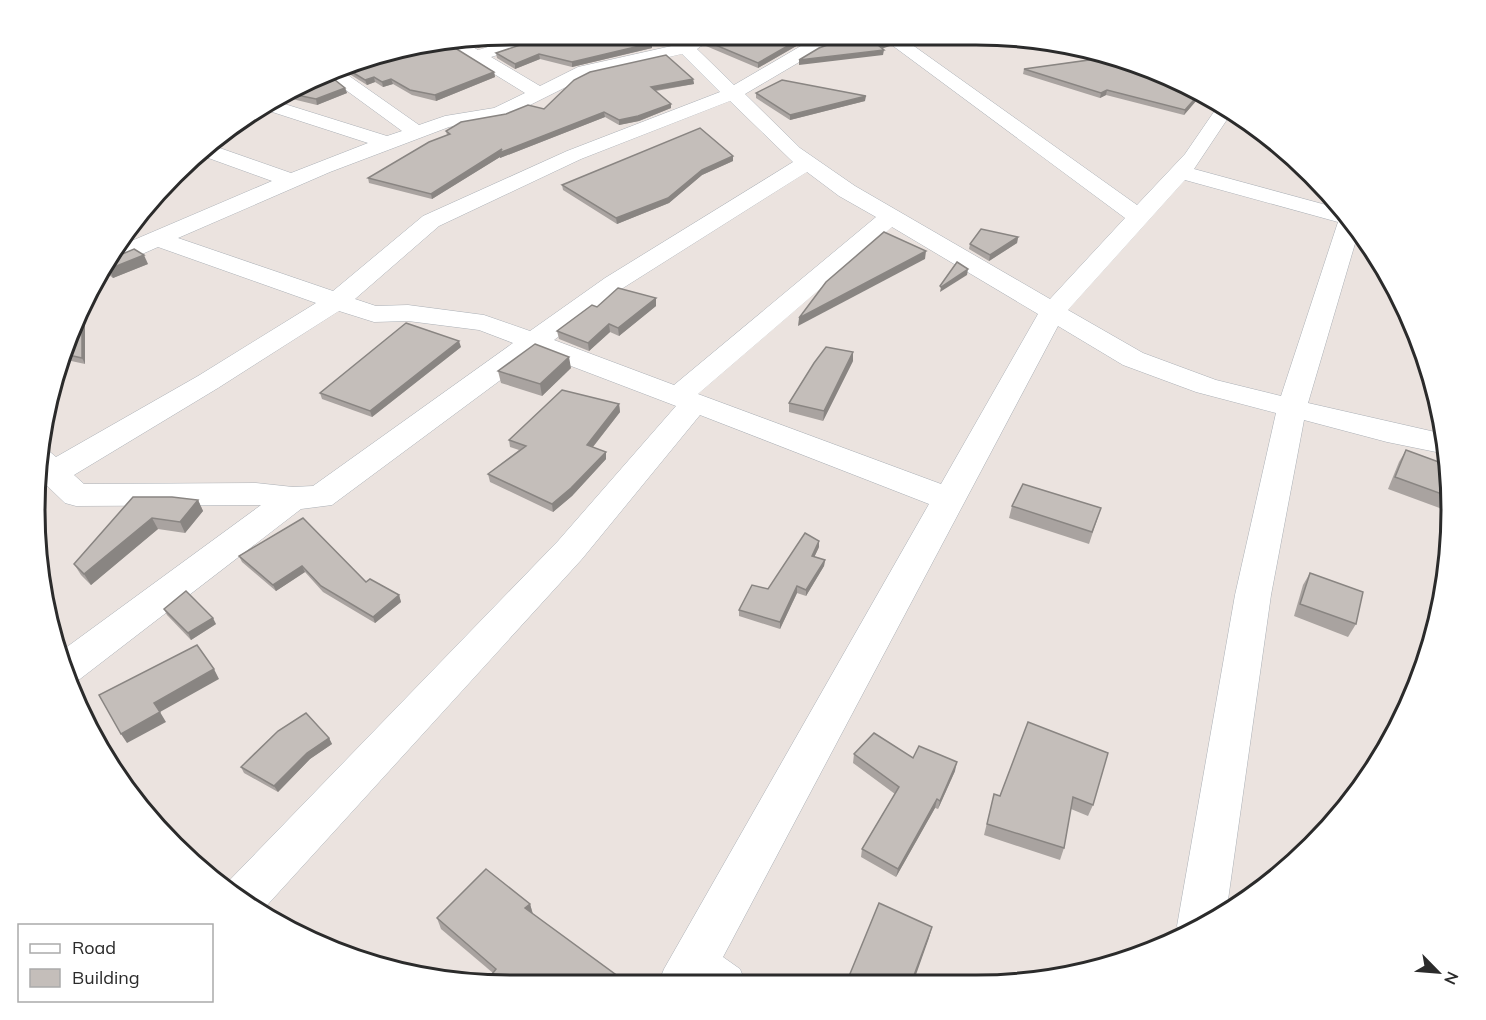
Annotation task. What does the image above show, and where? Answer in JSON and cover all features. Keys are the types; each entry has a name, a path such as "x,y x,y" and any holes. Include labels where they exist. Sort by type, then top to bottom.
{"street":[{"path":"477,56 512,45"},
{"path":"122,254 291,180 416,132 445,122 499,113 584,71 669,45"},
{"path":"686,45 732,94 793,152 847,191 1133,359 1164,372 1292,408 1436,442"},
{"path":"47,465 208,382 337,301 431,221 574,155 732,94 818,45"},
{"path":"900,45 1139,217"},
{"path":"462,48 538,93"},
{"path":"340,77 416,132"},
{"path":"276,108 388,143"},
{"path":"701,975 949,499 1052,312 1193,158 1221,115"},
{"path":"212,153 291,180"},
{"path":"47,467 76,495 256,494 293,498 320,497 614,283 808,162"},
{"path":"1180,172 1336,215"},
{"path":"247,893 570,550 686,400 890,217"},
{"path":"1203,916 1253,595 1292,408 1346,229"},
{"path":"157,239 374,314 408,313 484,322 949,499"},
{"path":"72,664 293,498"}],"building":[{"path":"520,45 644,45 572,62 539,54 515,64 496,53"},
{"path":"715,45 789,45 758,63"},
{"path":"827,45 878,45 884,50 799,60"},
{"path":"456,48 494,72 435,95 410,90 391,79 382,82 374,77 365,80 353,73 419,54"},
{"path":"666,55 693,79 651,87 671,104 619,120 604,112 499,153 502,149 431,194 368,178 429,142 450,134 446,131 461,122 506,114 528,105 544,109 574,80 590,72"},
{"path":"1091,60 1154,80 1194,100 1185,110 1107,90 1101,93 1024,69"},
{"path":"334,79 345,88 316,99 299,95"},
{"path":"782,80 866,96 790,115 756,93"},
{"path":"700,128 733,156 702,170 668,198 616,218 562,185"},
{"path":"981,229 1018,237 990,255 970,244"},
{"path":"884,232 926,251 799,318 826,282"},
{"path":"134,249 144,255 113,267 121,254"},
{"path":"957,262 968,269 941,287 940,286"},
{"path":"618,288 656,298 618,328 609,324 588,343 557,331 592,305 597,307"},
{"path":"406,323 459,341 370,411 320,393"},
{"path":"82,328 82,358 72,356"},
{"path":"535,344 569,357 540,384 498,371"},
{"path":"826,347 853,352 824,411 789,403 814,363"},
{"path":"562,390 619,404 587,445 606,452 552,504 488,474 526,446 509,440"},
{"path":"1406,450 1438,462 1440,494 1395,477"},
{"path":"1023,484 1101,508 1092,532 1012,506"},
{"path":"133,497 198,500 180,522 152,518 84,574 74,564"},
{"path":"303,518 366,582 370,579 399,595 373,617 321,586 302,566 273,585 239,556"},
{"path":"805,533 819,541 812,556 825,560 806,590 797,586 780,622 739,610 752,585 768,589"},
{"path":"1310,573 1363,592 1356,624 1300,604"},
{"path":"186,591 213,618 188,633 164,609"},
{"path":"197,645 214,669 154,703 160,712 121,734 99,695"},
{"path":"306,713 329,738 307,753 274,786 241,767 278,731"},
{"path":"1028,722 1108,753 1093,805 1073,797 1064,848 987,824 994,794 1000,796"},
{"path":"874,733 913,758 919,746 957,762 940,801 937,799 898,869 862,849 899,787 854,754"},
{"path":"486,869 530,904 525,908 616,975 492,974 496,969 437,918"},
{"path":"879,903 932,927 914,975 850,975"}]}
